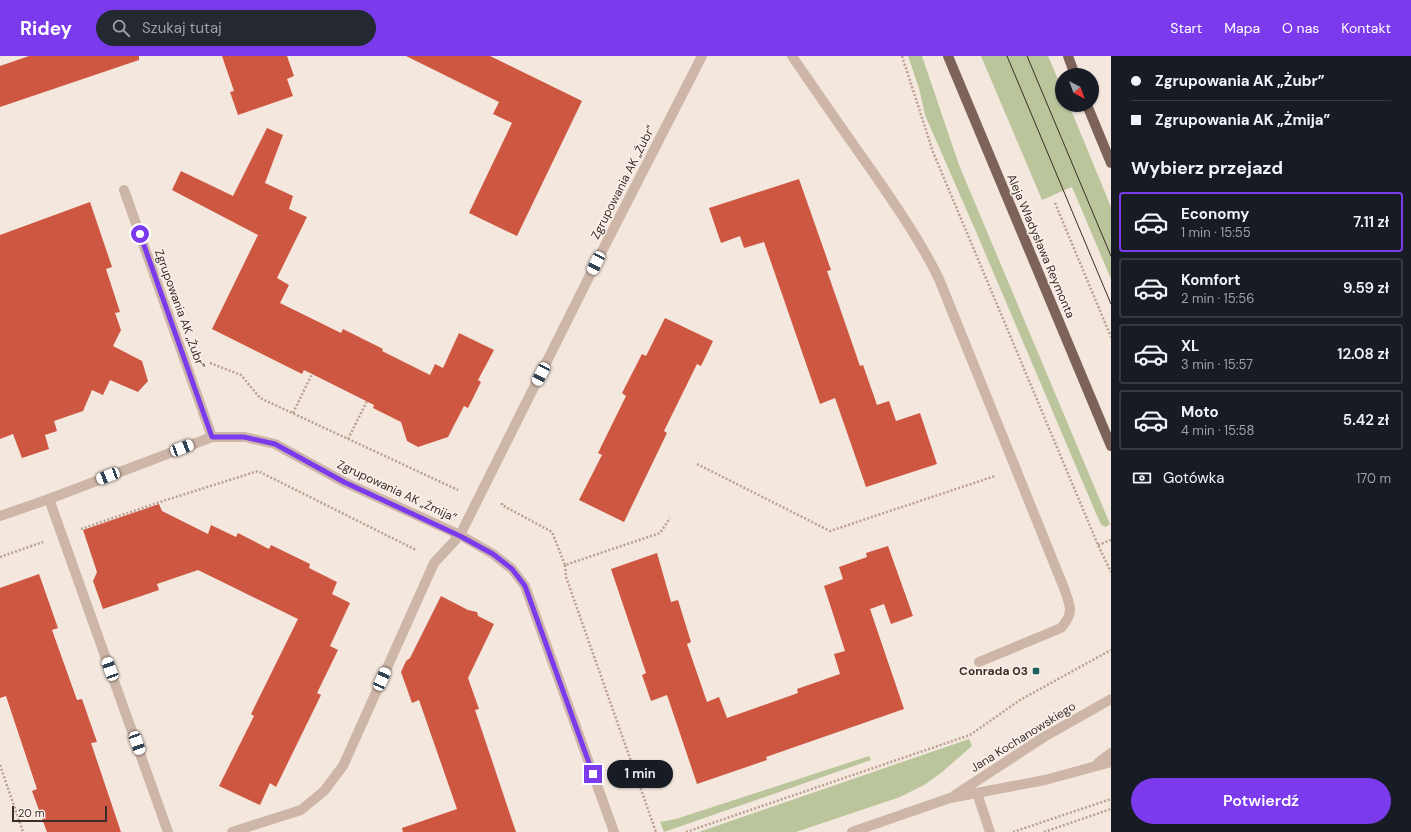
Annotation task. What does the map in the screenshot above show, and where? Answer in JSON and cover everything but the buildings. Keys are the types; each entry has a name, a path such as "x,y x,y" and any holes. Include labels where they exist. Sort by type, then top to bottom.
{"main road":[{"name":"Aleja Władysława Reymonta","path":"948,56 1111,446"},
{"path":"1068,56 1072,68"},
{"path":"1090,112 1111,163"}],"street":[{"name":"Zgrupowania AK „Żubr”","path":"232,832 301,810 324,791 343,766 434,563 460,536 592,270 702,56"},
{"path":"792,56 895,204 926,254 939,279 1064,588 1070,609 1068,619 1060,628 979,662"},
{"name":"Zgrupowania AK „Żubr”","path":"124,190 212,437"},
{"name":"Zgrupowania AK „Żmija”","path":"0,516 212,437 244,437 275,444 344,482 460,536 493,554 512,569 525,586 614,832"},
{"path":"49,499 168,832"},
{"name":"Jana Kochanowskiego","path":"950,798 1044,737 1111,698"},
{"name":"Jana Kochanowskiego","path":"852,832 950,798 1045,780 1093,767 1111,753"},
{"path":"1093,767 1111,762"},
{"path":"977,793 990,832"}],"path":[{"path":"902,56 933,152 1098,545 1111,572"},
{"path":"1055,203 1111,337"},
{"path":"182,352 241,375 260,398 478,500"},
{"path":"293,413 312,374"},
{"path":"348,440 367,401"},
{"path":"696,464 830,531 1017,469"},
{"path":"0,557 160,502 258,471 422,553 434,563"},
{"path":"504,499 502,505 552,532 566,565 566,577 656,832"},
{"path":"566,565 660,533 670,518"},
{"path":"1098,545 1111,540"},
{"path":"686,832 970,735 1020,700 1111,650"},
{"path":"0,765 23,832"},
{"path":"1013,832 1111,799"},
{"path":"1044,832 1111,809"}],"green space":[{"path":"908,56 922,56 959,165 1110,524 1106,527 1101,525 925,115 919,88"},
{"path":"981,56 1048,56 1055,72 1055,112 1072,112 1111,207 1111,279 1072,187 1042,200"},
{"path":"969,739 972,746 941,773 924,785 900,797 796,832 699,832"},
{"path":"869,756 871,760 664,832 660,822 676,819"}],"tram line":[{"path":"1007,56 1111,304"},
{"path":"1027,56 1111,256"}],"place":[{"name":"Conrada 03","path":"1036,671"}],"route":[{"path":"140,234 212,437 244,437 275,444 344,482 460,536 493,554 512,569 525,586 593,774"}]}
